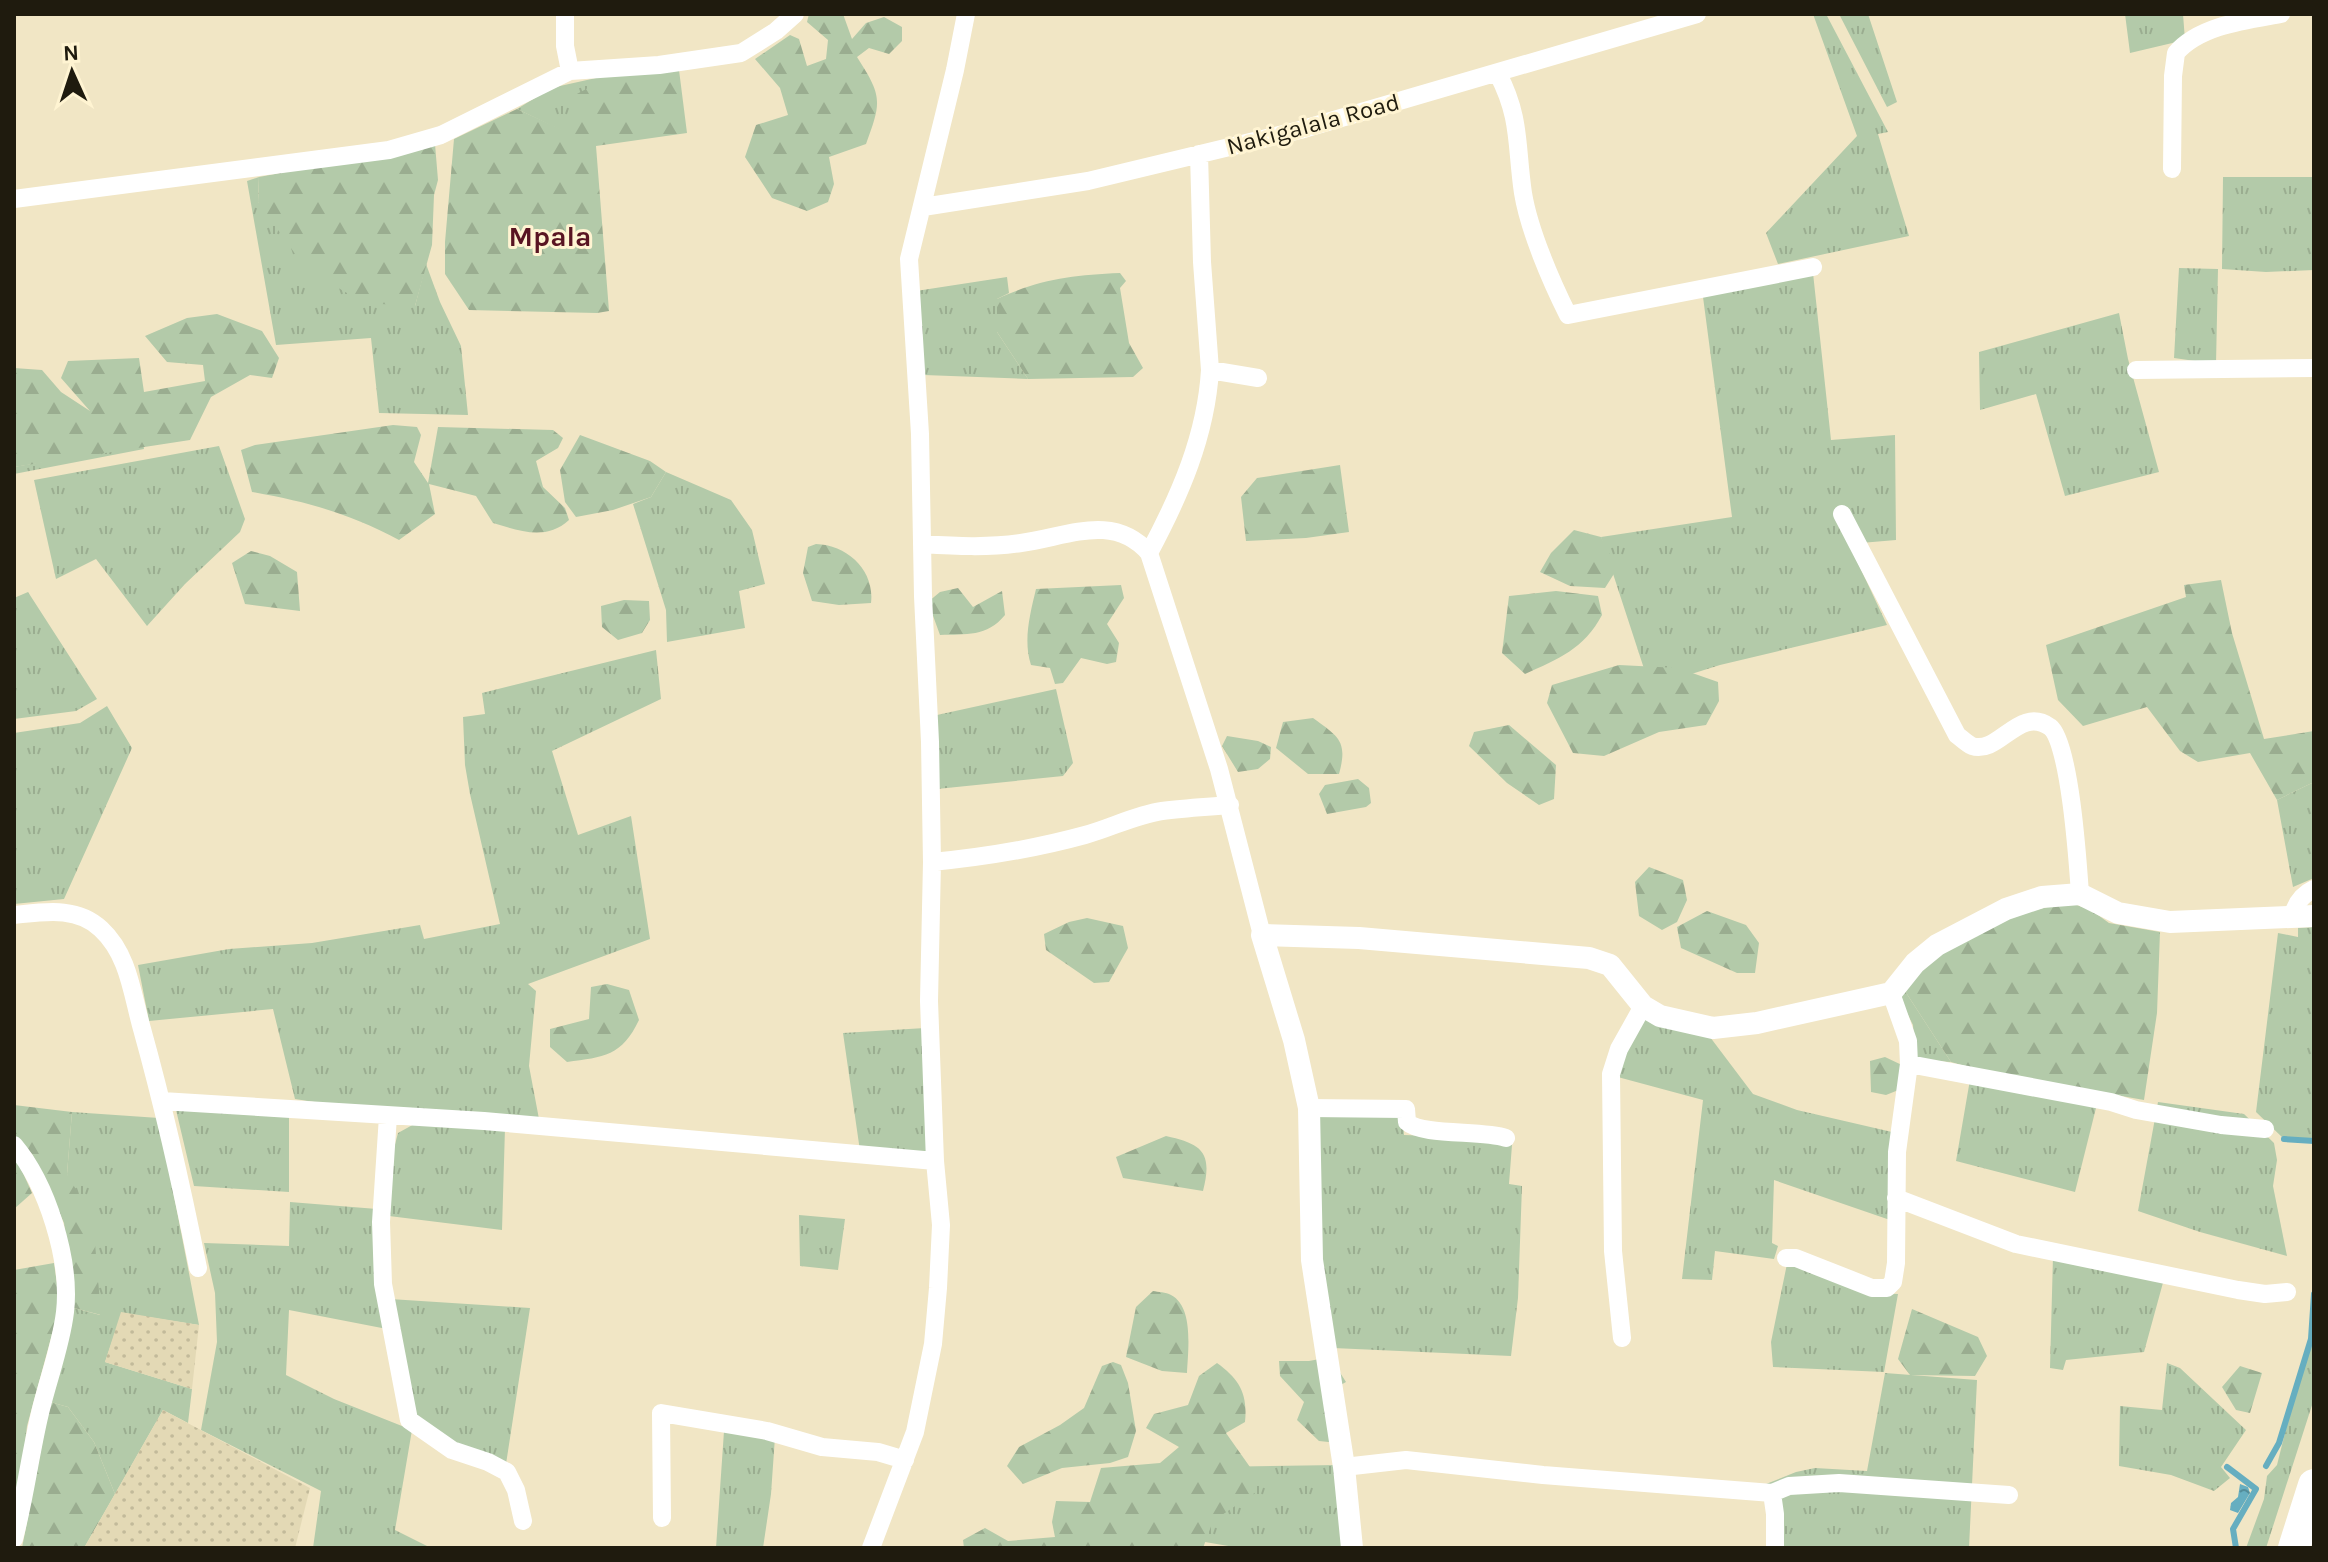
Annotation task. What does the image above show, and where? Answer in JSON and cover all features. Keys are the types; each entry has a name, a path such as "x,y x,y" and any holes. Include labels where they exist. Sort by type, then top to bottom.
{"highway":[{"path":"2294,1548 2314,1485"}],"street":[{"path":"565,14 565,46 570,71"},
{"path":"14,199 389,150 441,135 570,71 659,65 741,53 776,31 795,14"},
{"path":"871,1548 915,1432 933,1344 941,1225 935,1161 929,1001 932,862 920,419 909,259 966,14"},
{"name":"Nakigalala Road","path":"923,207 1088,181 1343,119 1697,14"},
{"path":"2172,169 2176,53 2203,34 2243,21 2281,14"},
{"path":"1498,74 1515,112 1523,195 1549,277 1568,315 1813,267"},
{"path":"1149,553 1171,513 1195,453 1205,413 1210,370 1202,262 1199,154"},
{"path":"2136,370 2314,368"},
{"path":"1210,370 1258,378"},
{"path":"1842,514 1957,735 1970,746 1984,747 2019,725 2034,722 2049,727 2059,739 2074,823 2080,894"},
{"path":"922,544 967,546 1021,543 1078,531 1103,530 1124,533 1139,541 1149,553 1230,805 1262,935 1294,1040 1309,1108 1312,1260 1344,1467 1352,1548"},
{"path":"932,862 1022,850 1088,834 1160,811 1230,805"},
{"path":"2303,917 2294,906 2314,889"},
{"path":"1262,935 1371,939 1589,958 1610,965 1643,1006 1660,1016 1713,1028 1757,1023 1891,993 1915,963 1937,945 2006,909 2042,897 2080,894 2118,913 2170,922 2303,917"},
{"path":"14,915 57,911 78,914 101,928 121,955 130,978 162,1101 198,1268"},
{"path":"1786,1258 1796,1258 1872,1288 1887,1288 1893,1282 1896,1263 1897,1152 1909,1064 1908,1041 1891,993"},
{"path":"1622,1338 1613,1251 1611,1074 1619,1049 1643,1006"},
{"path":"1909,1064 2111,1102 2136,1110 2221,1125 2265,1129"},
{"path":"162,1101 484,1121 935,1161"},
{"path":"1309,1108 1406,1109 1407,1122 1418,1130 1492,1134 1506,1138"},
{"path":"388,1116 381,1222 383,1284 409,1420 452,1450 507,1472 516,1490 523,1521"},
{"path":"14,1145 23,1156 54,1221 63,1267 65,1310 39,1415 14,1539"},
{"path":"1896,1198 2016,1244 2238,1290 2265,1294 2287,1292"},
{"path":"662,1518 661,1413 755,1428 822,1447 878,1452 905,1460"},
{"path":"1344,1467 1406,1460 1543,1475 1772,1493 1789,1486 1839,1483 2009,1495"},
{"path":"1772,1493 1775,1548"}],"green space":[{"path":"809,14 843,14 852,39 866,23 884,17 902,27 902,41 889,54 869,48 857,57 877,99 871,130 866,144 829,157 834,184 828,202 807,211 772,198 745,157 756,125 788,115 780,88 755,59 790,35 799,39 807,66 826,59 828,40 807,22"},
{"path":"1813,14 1826,14 1888,132 1878,134 1909,236 1778,264 1766,233 1857,136"},
{"path":"1839,14 1868,14 1897,102 1887,107"},
{"path":"2125,14 2183,14 2185,40 2130,53"},
{"path":"679,70 687,133 596,146 609,311 469,310 445,274 454,139 517,109 567,132 575,95 614,74"},
{"path":"614,74 567,133 517,109 551,88"},
{"path":"435,144 438,180 434,195 432,245 415,306 364,303 306,269 258,202 259,177"},
{"path":"259,177 258,202 415,306 426,264 461,346 468,415 379,413 371,338 276,345 247,181"},
{"path":"2223,177 2314,177 2314,270 2266,272 2222,269"},
{"path":"2179,268 2218,269 2216,364 2174,358"},
{"path":"1120,273 1126,281 1120,288 1129,343 1143,368 1133,377 1028,379 997,332 997,299 1057,279"},
{"path":"1813,273 1831,440 1895,435 1896,540 1849,544 1887,625 1720,665 1650,687 1601,537 1732,517 1703,297"},
{"path":"1007,277 1009,293 997,299 997,332 1028,379 924,375 916,291"},
{"path":"2119,313 2128,359 2159,472 2065,496 2036,394 1980,410 1979,352"},
{"path":"217,314 262,331 279,358 272,378 250,375 211,397 190,440 14,467 14,368 42,370 61,392 90,411 61,378 68,361 139,358 144,392 205,381 203,365 167,362 145,336 187,318"},
{"path":"393,425 417,427 421,435 414,462 428,483 438,427 553,430 563,438 558,448 536,461 543,487 565,508 569,520 542,532 513,529 493,523 476,496 429,484 435,514 399,540 327,510 252,492 241,450 255,445"},
{"path":"580,435 650,461 666,472 651,497 613,510 576,517 565,502 560,470"},
{"path":"143,444 144,449 14,474 14,467"},
{"path":"219,446 245,519 240,532 185,584 147,626 96,559 56,579 34,480"},
{"path":"1340,465 1349,532 1246,541 1241,497 1257,478"},
{"path":"666,472 731,500 752,530 765,584 739,591 745,628 667,642 666,610 633,504 651,497"},
{"path":"1574,530 1601,537 1617,569 1605,588 1570,586 1540,572 1551,553"},
{"path":"816,544 839,549 857,562 869,580 871,603 839,605 812,601 803,573 808,547"},
{"path":"251,551 270,556 297,572 300,611 245,604 232,563"},
{"path":"2221,580 2232,633 2264,739 2314,731 2314,782 2277,800 2250,753 2198,762 2180,751 2147,707 2083,726 2058,700 2046,645 2186,597 2184,585"},
{"path":"1121,585 1124,598 1107,624 1119,643 1116,662 1107,664 1081,658 1063,683 1055,684 1050,668 1031,665 1027,637 1036,589"},
{"path":"958,588 973,607 1002,591 1005,615 983,631 940,635 928,602 940,592"},
{"path":"1556,591 1598,596 1602,615 1578,645 1525,674 1502,653 1509,596"},
{"path":"28,592 97,699 76,711 14,719 14,598"},
{"path":"624,600 649,601 650,620 642,633 618,640 602,627 601,606"},
{"path":"656,650 661,699 552,751 578,835 631,816 650,939 528,984 536,991 529,1066 539,1119 295,1099 273,1009 149,1021 138,965 229,949 312,943 420,925 424,939 500,924 470,794 463,717 485,714 482,693"},
{"path":"1619,665 1678,668 1718,682 1719,701 1706,725 1659,732 1604,756 1573,753 1547,703 1552,685"},
{"path":"1056,689 1073,763 1063,776 937,789 937,715"},
{"path":"107,706 132,748 64,899 14,904 14,733 80,723"},
{"path":"1313,718 1335,735 1342,747 1339,774 1308,774 1276,748 1283,722"},
{"path":"1509,725 1556,765 1554,799 1539,805 1507,783 1469,746 1474,732"},
{"path":"1227,736 1258,741 1271,747 1270,759 1258,769 1238,772 1222,746"},
{"path":"1358,779 1369,788 1371,803 1366,807 1327,814 1319,794 1325,785"},
{"path":"2314,782 2314,878 2293,887 2277,800"},
{"path":"1649,867 1683,880 1687,900 1677,922 1662,930 1639,916 1635,882"},
{"path":"2068,902 2091,910 2109,923 2160,932 2157,1013 2144,1100 1982,1071 1951,1062 1903,988 1947,947 2014,915"},
{"path":"1707,911 1746,925 1759,943 1755,973 1737,973 1681,948 1677,927"},
{"path":"1087,918 1123,926 1128,948 1109,982 1094,983 1046,950 1044,934 1069,922"},
{"path":"2314,927 2314,1141 2284,1139 2256,1112 2278,933 2298,937 2298,928"},
{"path":"607,984 629,990 639,1020 633,1032 610,1053 567,1062 550,1047 550,1029 589,1019 591,987"},
{"path":"1903,988 1951,1062 1915,1060 1913,1025 1898,995"},
{"path":"1643,1019 1710,1037 1753,1094 1797,1110 1892,1132 1890,1220 1774,1180 1772,1243 1778,1246 1774,1259 1715,1251 1712,1280 1682,1279 1703,1100 1614,1076"},
{"path":"925,1028 928,1157 860,1151 843,1033"},
{"path":"1885,1057 1904,1066 1901,1089 1886,1095 1871,1092 1870,1061"},
{"path":"1972,1068 2100,1092 2075,1192 1956,1161"},
{"path":"2158,1102 2244,1114 2274,1143 2277,1160 2273,1186 2287,1256 2138,1211"},
{"path":"14,1105 72,1112 67,1174 93,1219 101,1315 74,1308 64,1223 32,1154 14,1137"},
{"path":"176,1110 289,1117 289,1192 194,1186"},
{"path":"72,1112 159,1118 199,1325 122,1313 105,1362 192,1389 188,1423 163,1410 115,1494 94,1442 68,1407 50,1402 74,1308 100,1315 67,1174"},
{"path":"1318,1112 1403,1112 1404,1135 1493,1138 1512,1145 1509,1184 1522,1186 1518,1298 1511,1356 1333,1348 1318,1228"},
{"path":"416,1123 505,1128 502,1230 389,1216 393,1152 398,1133"},
{"path":"1166,1136 1188,1142 1202,1152 1206,1167 1203,1191 1123,1178 1116,1157"},
{"path":"14,1153 32,1193 14,1209"},
{"path":"290,1202 377,1209 387,1329 289,1310 286,1375 334,1399 412,1430 395,1530 431,1548 313,1548 321,1491 201,1430 217,1342 215,1293 204,1243 289,1246"},
{"path":"799,1215 845,1219 838,1270 800,1266"},
{"path":"2053,1256 2164,1279 2144,1352 2066,1360 2063,1370 2050,1368"},
{"path":"1788,1259 1868,1293 1898,1294 1884,1372 1773,1367 1771,1342"},
{"path":"54,1263 60,1305 27,1426 20,1488 14,1506 14,1270"},
{"path":"1153,1291 1171,1295 1183,1309 1188,1330 1187,1373 1162,1371 1126,1357 1136,1307"},
{"path":"390,1299 530,1308 506,1464 443,1441 415,1418"},
{"path":"1912,1309 1978,1337 1987,1356 1975,1376 1910,1375 1898,1359"},
{"path":"2314,1317 2314,1399 2266,1548 2246,1548 2264,1499 2267,1476 2277,1465"},
{"path":"1330,1357 1346,1382 1328,1392 1338,1443 1319,1441 1297,1420 1304,1402 1280,1376 1279,1361"},
{"path":"1113,1362 1121,1365 1128,1383 1136,1431 1128,1457 1110,1463 1062,1468 1023,1484 1007,1466 1019,1447 1084,1408 1102,1366"},
{"path":"1217,1363 1236,1381 1243,1395 1245,1422 1226,1433 1257,1477 1256,1492 1213,1521 1203,1548 964,1548 963,1540 985,1528 1008,1541 1055,1537 1052,1522 1056,1501 1090,1502 1101,1468 1160,1463 1179,1447 1146,1428 1154,1414 1188,1405 1199,1376"},
{"path":"2167,1363 2180,1368 2246,1430 2221,1467 2230,1478 2214,1491 2171,1475 2119,1466 2120,1406 2162,1410"},
{"path":"2240,1366 2262,1373 2250,1413 2236,1410 2222,1387"},
{"path":"1885,1373 1977,1380 1969,1548 1780,1548 1761,1486 1815,1468 1867,1471"},
{"path":"50,1402 68,1407 94,1442 115,1494 84,1548 22,1548"},
{"path":"724,1431 775,1437 763,1548 716,1548"},
{"path":"1338,1465 1346,1548 1240,1548 1205,1542 1213,1467"}],"sand":[{"path":"121,1312 199,1325 192,1389 105,1362"},
{"path":"163,1410 310,1488 295,1548 84,1548"}],"water":[{"path":"2240,1484 2248,1487 2250,1493 2238,1513 2230,1510 2231,1503 2238,1497"}],"waterway":[{"path":"2284,1139 2314,1141"},
{"path":"2266,1466 2279,1443 2311,1339 2314,1294"},
{"path":"2227,1467 2256,1489 2233,1529 2236,1548"}],"district":[{"name":"Mpala","path":"550,236"}]}
